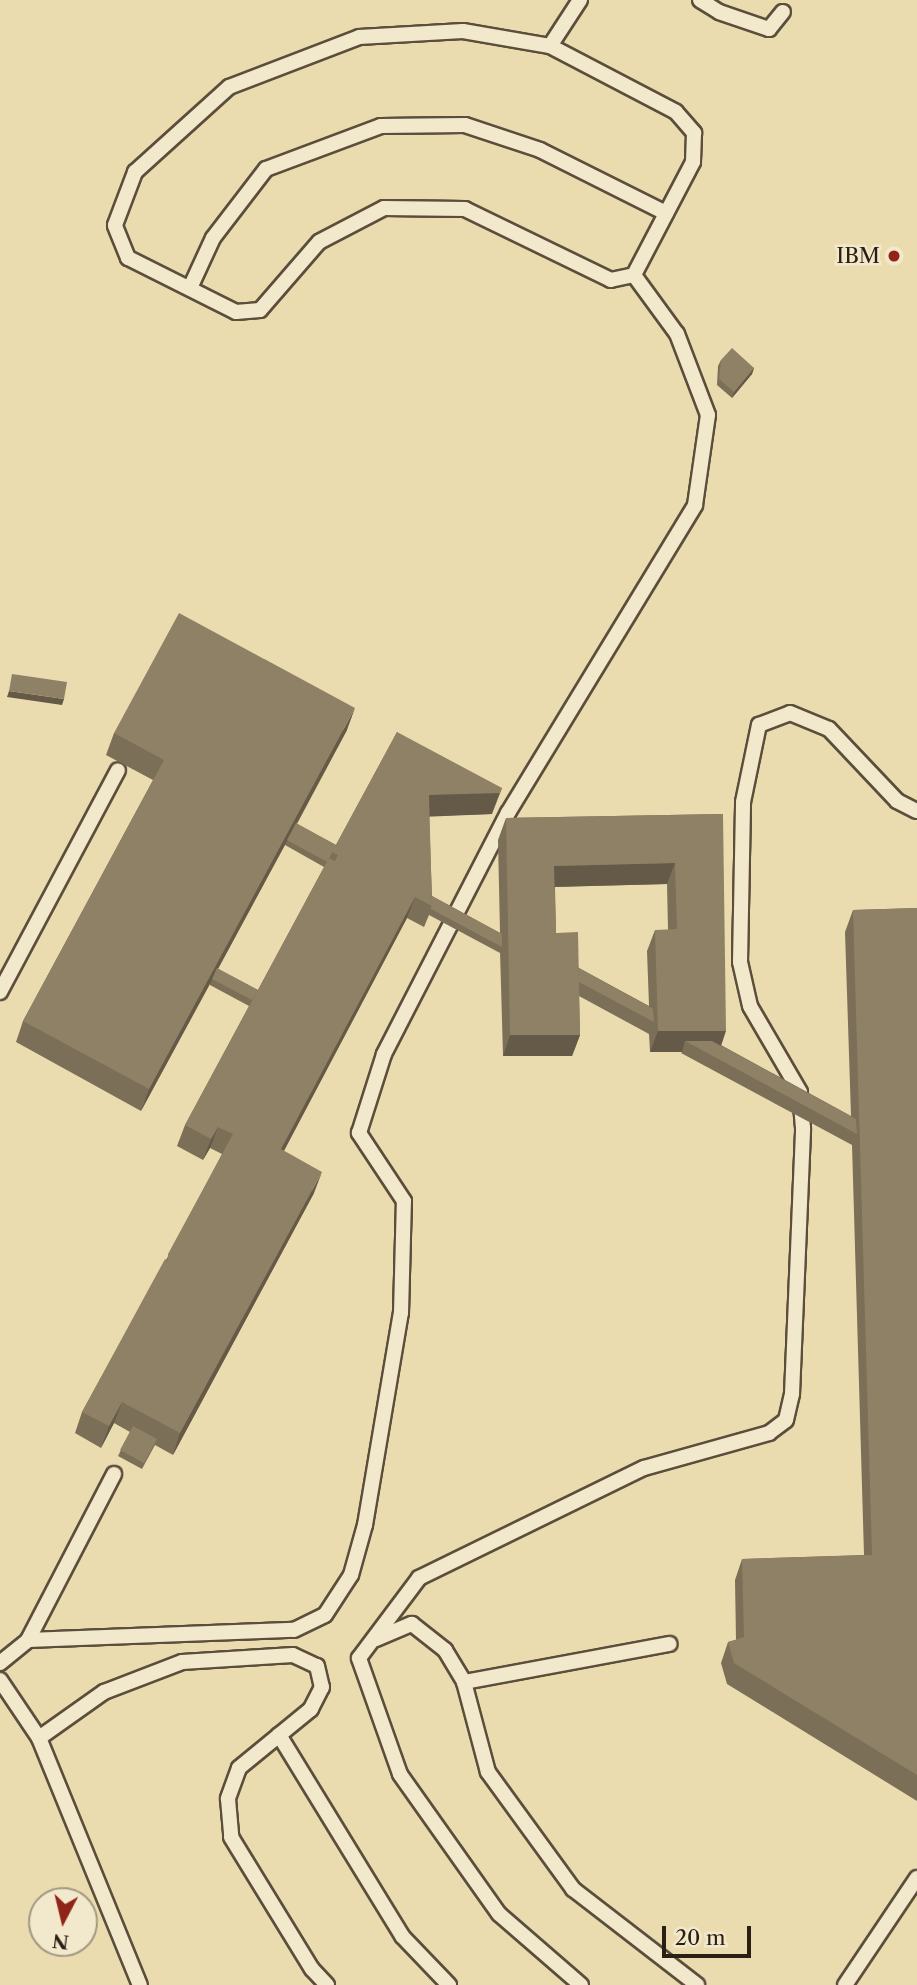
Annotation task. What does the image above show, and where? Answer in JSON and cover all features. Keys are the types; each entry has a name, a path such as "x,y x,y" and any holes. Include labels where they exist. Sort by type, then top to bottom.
{"lane":[{"path":"550,46 580,0"},
{"path":"700,0 719,12 769,29 783,12"},
{"path":"463,30 550,46 676,112 694,133 694,162 634,275 611,280 465,209 384,208 319,242 260,310 236,312 128,258 115,225 135,172 229,87 359,37 463,30"},
{"path":"190,288 213,238 266,169 381,126 465,125 540,150 666,213"},
{"path":"28,1640 295,1630 325,1615 351,1575 365,1525 401,1313 404,1201 359,1133 384,1054 509,813 695,505 708,415 677,334 634,275"},
{"path":"582,1985 499,1914 400,1774 359,1658 419,1578 644,1468 769,1433 786,1420 792,1394 803,1128 800,1093 750,1006 740,962 743,802 759,725 790,713 829,729 897,801 917,811"},
{"path":"0,992 118,771"},
{"path":"0,1663 28,1640 114,1474"},
{"path":"375,1640 412,1624 445,1650 464,1682 488,1772 573,1889 697,1985"},
{"path":"464,1682 670,1644"},
{"path":"39,1738 104,1692 182,1662 293,1655 317,1666 322,1687 311,1709 239,1768 228,1800 231,1837 312,1969 327,1985"},
{"path":"0,1680 39,1738 140,1985"},
{"path":"279,1735 402,1936 449,1985"},
{"path":"845,1985 917,1878"}],"building":[{"path":"732,348 754,368 734,392 719,379 721,360"},
{"path":"179,613 355,708 149,1089 23,1021 164,760 114,733"},
{"path":"12,674 67,682 64,699 9,691"},
{"path":"397,732 502,788 500,793 429,795 432,906 415,897 281,1149 322,1172 180,1433 122,1402 109,1426 82,1412 165,1259 168,1261 168,1254 233,1134 218,1127 211,1139 185,1125 329,858 335,861 338,855 332,852"},
{"path":"723,814 726,1031 658,1031 655,930 677,929 675,863 554,866 556,933 578,932 580,1035 510,1035 506,818"},
{"path":"296,823 336,845 327,862 287,840"},
{"path":"432,896 502,934 502,947 431,909"},
{"path":"917,908 917,1775 734,1663 728,1642 744,1637 742,1559 872,1555 853,910"},
{"path":"217,968 258,990 252,1000 212,979"},
{"path":"579,968 653,1009 654,1022 579,982"},
{"path":"685,1041 712,1041 856,1119 857,1134"},
{"path":"133,1426 157,1439 144,1463 120,1450"}],"place":[{"name":"IBM","path":"894,256"}]}
